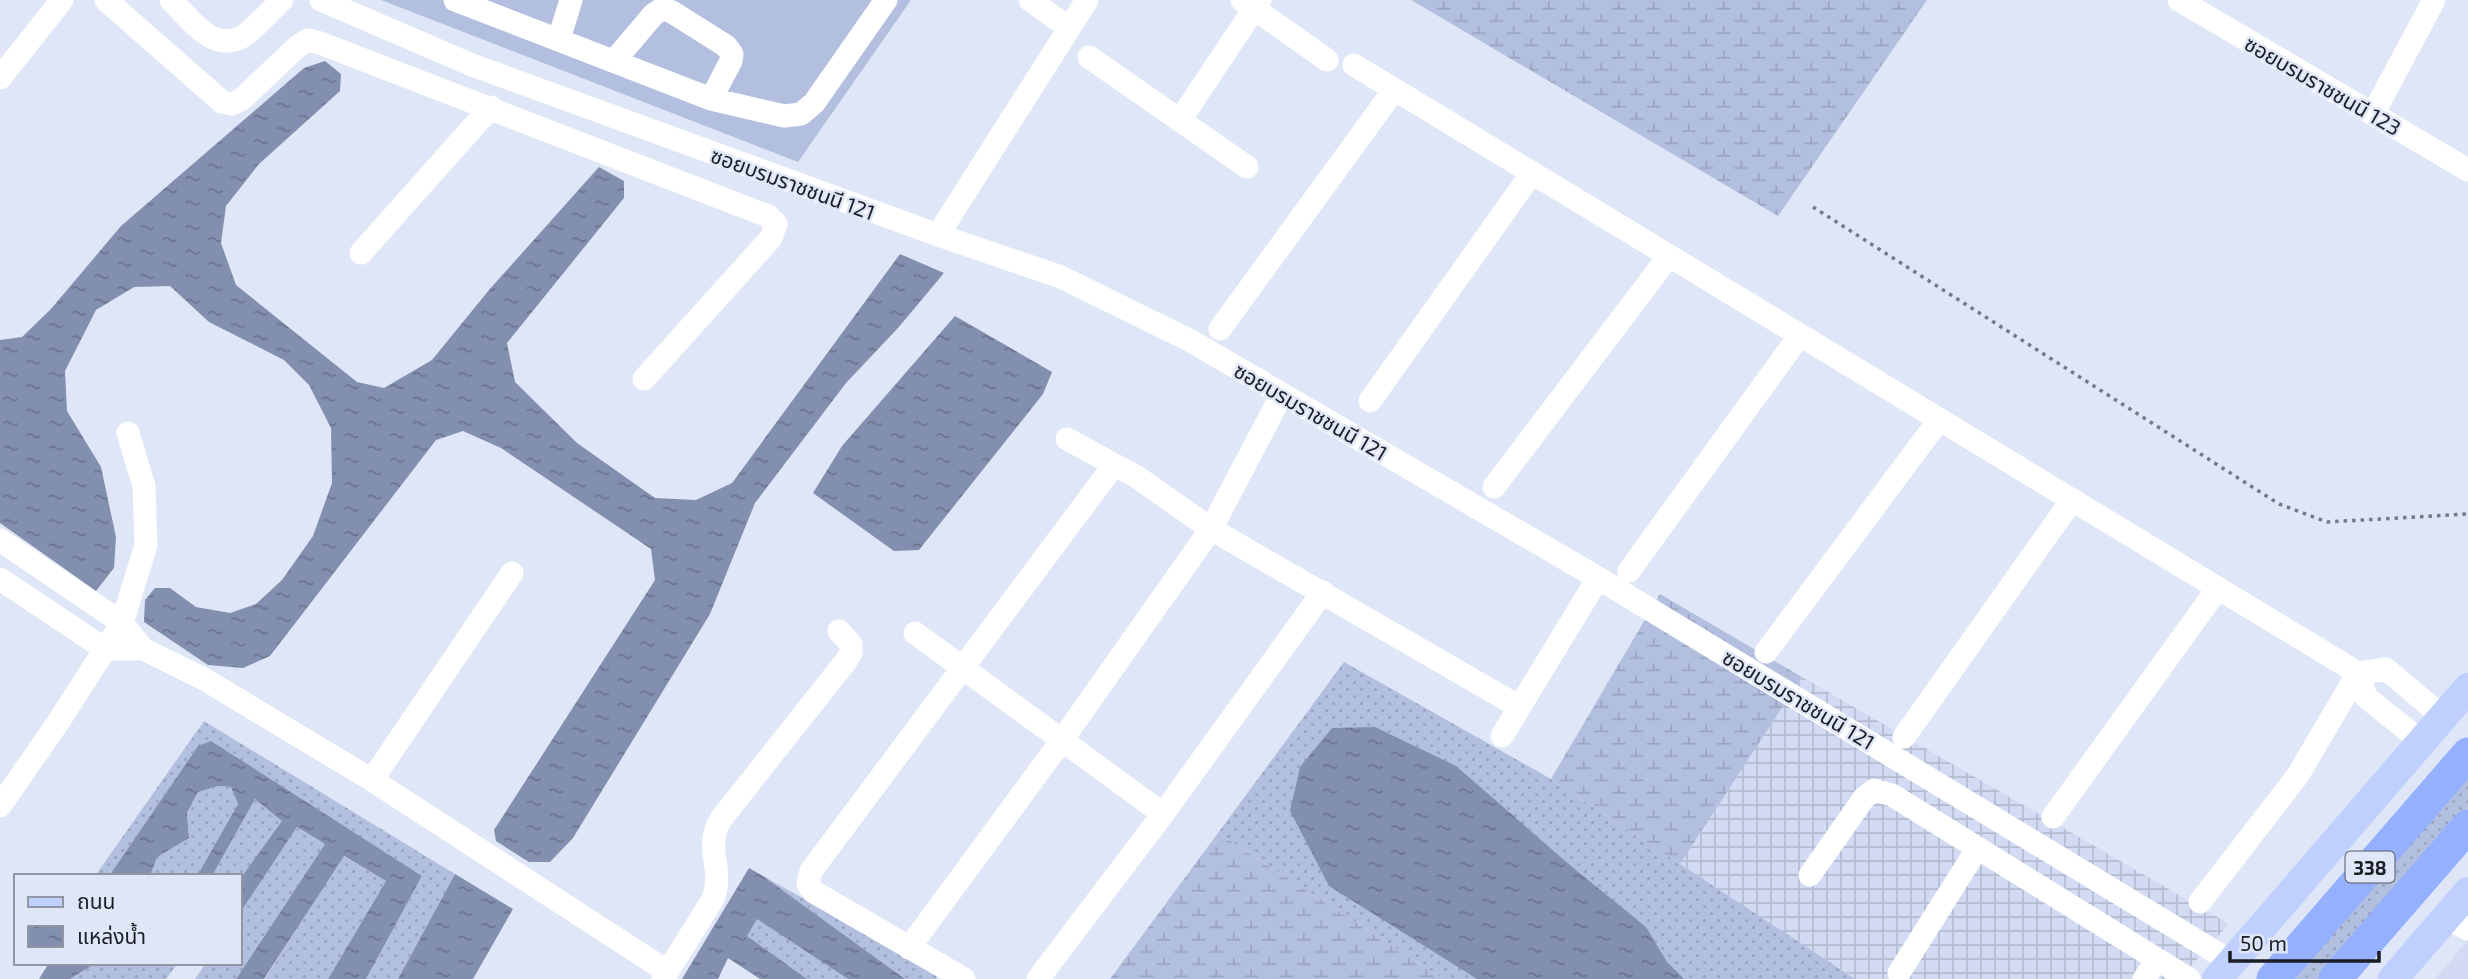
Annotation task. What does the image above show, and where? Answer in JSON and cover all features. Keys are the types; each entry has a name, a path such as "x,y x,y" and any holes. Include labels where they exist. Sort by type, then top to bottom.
{"highway":[{"name":"338","path":"2273,979 2468,754"},
{"name":"338","path":"2335,979 2468,826"}],"main road":[{"name":"338","path":"2224,970 2468,688"},
{"path":"2393,979 2457,924 2468,892"}],"street":[{"path":"0,78 62,0"},
{"path":"106,0 222,102 232,104 242,99 297,47 308,40 491,107 768,216 776,224 771,238 644,379"},
{"path":"171,0 204,33 221,41 241,38 282,0"},
{"name":"ซอยบรมราชชนนี 121","path":"321,0 472,65 938,235 1061,277 1191,341 1598,578 2224,970"},
{"path":"455,0 711,99 784,116 802,114 814,103 886,0"},
{"path":"559,39 571,0"},
{"path":"1030,0 1069,28"},
{"path":"938,235 1087,0"},
{"name":"ซอยบรมราชชนนี 123","path":"2179,0 2468,170"},
{"path":"1180,120 1252,3 1327,60"},
{"path":"2373,114 2426,3"},
{"path":"615,60 653,15 663,8 726,46 732,54 711,99"},
{"path":"1089,57 1247,167"},
{"path":"1354,65 2358,673 2386,669 2443,717"},
{"path":"1220,329 1394,90"},
{"path":"361,253 491,107"},
{"path":"1370,401 1532,173"},
{"path":"1494,487 1669,256"},
{"path":"1629,571 1800,335"},
{"path":"909,948 1062,740 1211,529 1282,394"},
{"path":"1766,652 1939,420"},
{"path":"0,806 122,623 146,545 144,486 128,433"},
{"path":"1067,439 1137,477 1211,529 1518,706"},
{"path":"964,979 814,892 808,884 811,871 1114,465"},
{"path":"1904,737 2072,500"},
{"path":"0,540 122,623 143,649 204,679 372,780 666,975 713,900 718,886 713,832 846,661 851,653 851,645 839,631"},
{"path":"372,780 512,573"},
{"path":"1502,736 1598,578"},
{"path":"0,579 105,649 143,649"},
{"path":"2053,817 2218,588"},
{"path":"1038,979 1163,814 1323,592"},
{"path":"915,634 1163,814"},
{"path":"2358,673 2365,697 2422,742"},
{"path":"2200,902 2298,775 2358,673"},
{"path":"1810,875 1864,798 1874,790 1892,795 1977,849 2150,969 2189,979"},
{"path":"1899,973 1977,849"}],"path":[{"path":"1813,207 2279,503 2327,522 2468,514"}],"shaded area":[{"path":"1802,677 2229,924 2179,979 1855,979 1680,864"},
{"path":"2468,940 2468,979 2435,979"}],"green space":[{"path":"381,0 911,0 798,162"},
{"path":"1411,0 1927,0 1778,216"},
{"path":"1660,594 1802,677 1680,864 1551,779"},
{"path":"1344,662 1551,779 1855,979 1443,979 1218,833"},
{"path":"204,721 455,874 398,979 366,979 422,876 198,746 110,874 96,874"},
{"path":"2468,778 2468,808 2321,979 2293,979"},
{"path":"218,786 231,787 238,804 198,874 151,874 156,857 189,838 187,813 198,792"},
{"path":"255,799 283,821 242,876 242,874 213,874"},
{"path":"297,827 325,844 236,979 195,979 205,965 242,965 242,910"},
{"path":"1218,833 1443,979 1110,979"},
{"path":"343,856 386,881 328,979 265,979"},
{"path":"763,876 939,974 936,979 905,979"},
{"path":"757,918 848,979 807,979 746,936"},
{"path":"93,965 176,965 166,979 70,979"}],"water":[{"path":"325,61 341,74 340,91 259,164 226,206 221,243 236,285 357,382 384,388 432,360 489,290 599,167 624,181 624,198 507,343 515,382 577,443 655,498 696,500 732,483 900,254 944,273 898,328 846,383 755,503 710,614 573,838 550,862 529,862 496,841 494,830 655,580 651,549 501,448 463,431 436,440 270,656 243,668 208,665 144,622 145,600 155,588 170,588 196,607 230,613 256,604 282,580 313,536 332,483 331,428 309,385 284,360 209,322 170,286 134,287 96,310 65,371 67,411 101,467 116,537 114,568 96,591 0,523 0,340 22,337 51,309 121,226 304,68"},
{"path":"955,316 1052,372 1043,394 919,550 894,551 813,493 842,446"},
{"path":"1375,727 1456,766 1646,927 1667,962 1684,979 1477,979 1329,886 1290,811 1300,767 1332,728"},
{"path":"211,741 422,876 366,979 328,979 386,881 344,856 264,979 236,979 325,844 297,827 242,910 242,876 282,821 255,799 213,874 198,874 238,804 231,787 218,786 198,792 187,813 189,838 157,857 151,874 110,874 198,746"},
{"path":"749,868 905,979 848,979 757,919 747,936 807,979 760,979 728,958 718,979 682,979"},
{"path":"455,874 513,909 473,979 398,979"},
{"path":"48,965 93,965 70,979 39,979"}]}
